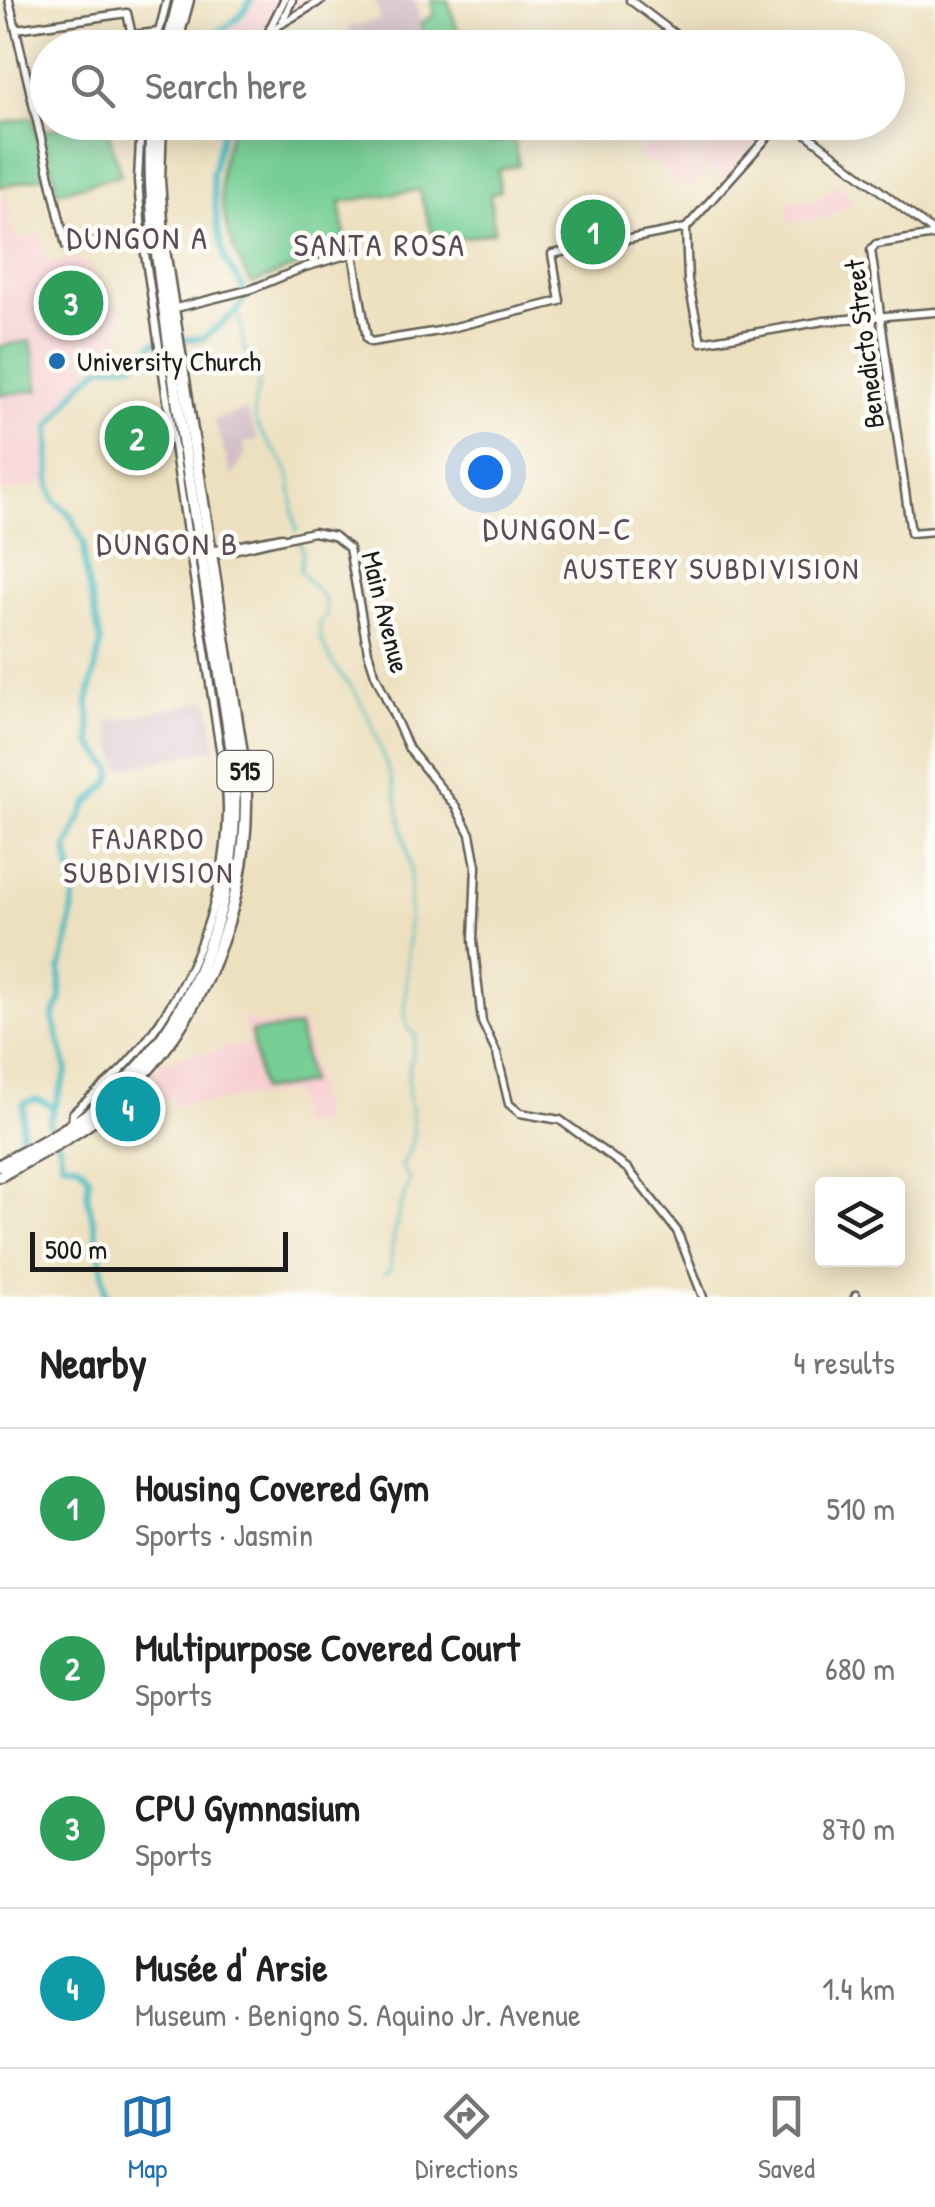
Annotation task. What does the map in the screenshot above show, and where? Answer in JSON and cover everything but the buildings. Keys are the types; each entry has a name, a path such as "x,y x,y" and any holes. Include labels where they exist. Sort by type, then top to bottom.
{"highway":[{"path":"174,30 179,0"},
{"path":"177,30 188,0"},
{"name":"515","path":"151,140 153,233 169,348 211,553 212,591 206,621 219,708 235,735"},
{"name":"515","path":"160,140 153,233 172,309 167,332"},
{"name":"515","path":"0,1176 66,1131 101,1114 179,1026 228,928 246,799 193,472 172,408 169,348"},
{"name":"515","path":"131,1080 141,1054 173,1019 204,972 218,927 221,893 235,868"},
{"name":"515","path":"0,1166 45,1145"}],"street":[{"path":"10,0 30,90"},
{"path":"126,0 131,30"},
{"path":"159,30 167,0"},
{"path":"269,30 284,0"},
{"path":"281,24 292,0"},
{"path":"273,30 322,0"},
{"path":"630,0 669,30"},
{"path":"16,30 127,13"},
{"path":"42,140 66,246 153,233 138,180 140,140"},
{"path":"172,309 252,289 304,267 353,254 367,339 371,342 560,301 552,254 686,228 765,140"},
{"path":"814,140 935,234"},
{"path":"686,228 688,281 700,342 824,320 935,312"},
{"name":"Benedicto Street","path":"935,234 872,246 878,317 911,533 935,531"},
{"path":"167,332 169,348"},
{"path":"172,408 206,621"},
{"name":"Main Avenue","path":"211,553 306,532 334,536 351,551 362,624 375,674 409,749 449,797 472,840 477,886 474,940 482,1022 497,1054 510,1104 520,1113 560,1120 628,1169 677,1231 703,1297"},
{"path":"66,1131 74,1113 141,1054 183,982 221,893 227,810 219,708"}],"shaded area":[{"path":"255,0 329,0 270,30 229,30 237,26"},
{"path":"376,0 415,0 423,30 349,30 380,20"},
{"path":"653,140 761,140 725,180 683,149 707,172 692,188 685,181 681,186 654,159 648,165 637,155"},
{"path":"841,184 852,203 823,219 790,223 787,202 816,200"},
{"path":"7,194 15,239 42,234 48,263 71,259 92,263 97,306 119,303 124,325 118,327 123,359 93,366 66,401 47,417 43,429 46,482 0,495 0,195"},
{"path":"246,410 258,439 244,443 245,455 232,477 214,420"},
{"path":"149,417 158,443 124,457 114,432"},
{"path":"209,700 216,748 120,769 108,722"},
{"path":"243,1017 260,1025 304,1022 323,1124 298,1126 293,1092 175,1106 173,1097 156,1100 150,1072 161,1061 248,1043"}],"green space":[{"path":"431,0 448,0 458,30 423,30 421,23 434,15"},
{"path":"30,118 30,140 38,140 46,176 0,187 0,124"},
{"path":"44,140 111,140 121,175 58,192"},
{"path":"228,140 491,143 514,140 519,165 498,170 500,191 490,194 494,232 435,243 419,190 340,202 348,253 252,284 232,244 224,214 221,169"},
{"path":"31,341 39,390 0,395 0,346"},
{"path":"299,1027 309,1083 261,1091 251,1032"}],"waterway":[{"path":"220,30 236,19 251,0"},
{"path":"175,340 204,338 238,310 245,296 226,262 218,229 212,175 221,140"},
{"path":"238,310 244,348 260,372 254,407 256,420 289,474 297,531"},
{"path":"106,1297 87,1195 89,1176 79,1165 62,1162 49,1123 67,1070 53,1017 61,1001 60,969 75,892 67,848 87,804 110,782 113,770 92,745 88,702 101,642 85,570 84,544 71,516 54,500 50,486 49,428 81,385 101,367 136,363 154,343 163,341"},
{"path":"299,539 303,551 300,571 325,600 321,639 371,722 394,786 411,871 405,1017 416,1036 408,1083 413,1135 401,1166 410,1180 396,1225 390,1270 384,1274"},
{"path":"0,1156 21,1139 24,1103 37,1099 52,1106"}],"place":[{"name":"Housing Covered Gym","path":"593,232"},
{"name":"CPU Gymnasium","path":"71,303"},
{"name":"University Church","path":"57,361"},
{"name":"Multipurpose Covered Court","path":"137,438"},
{"name":"Musée d' Arsie","path":"128,1109"}],"district":[{"name":"DUNGON A","path":"138,237"},
{"name":"SANTA ROSA","path":"380,244"},
{"name":"DUNGON-C","path":"558,528"},
{"name":"DUNGON B","path":"168,543"},
{"name":"AUSTERY SUBDIVISION","path":"712,568"},
{"name":"FAJARDO SUBDIVISION","path":"149,855"}]}
